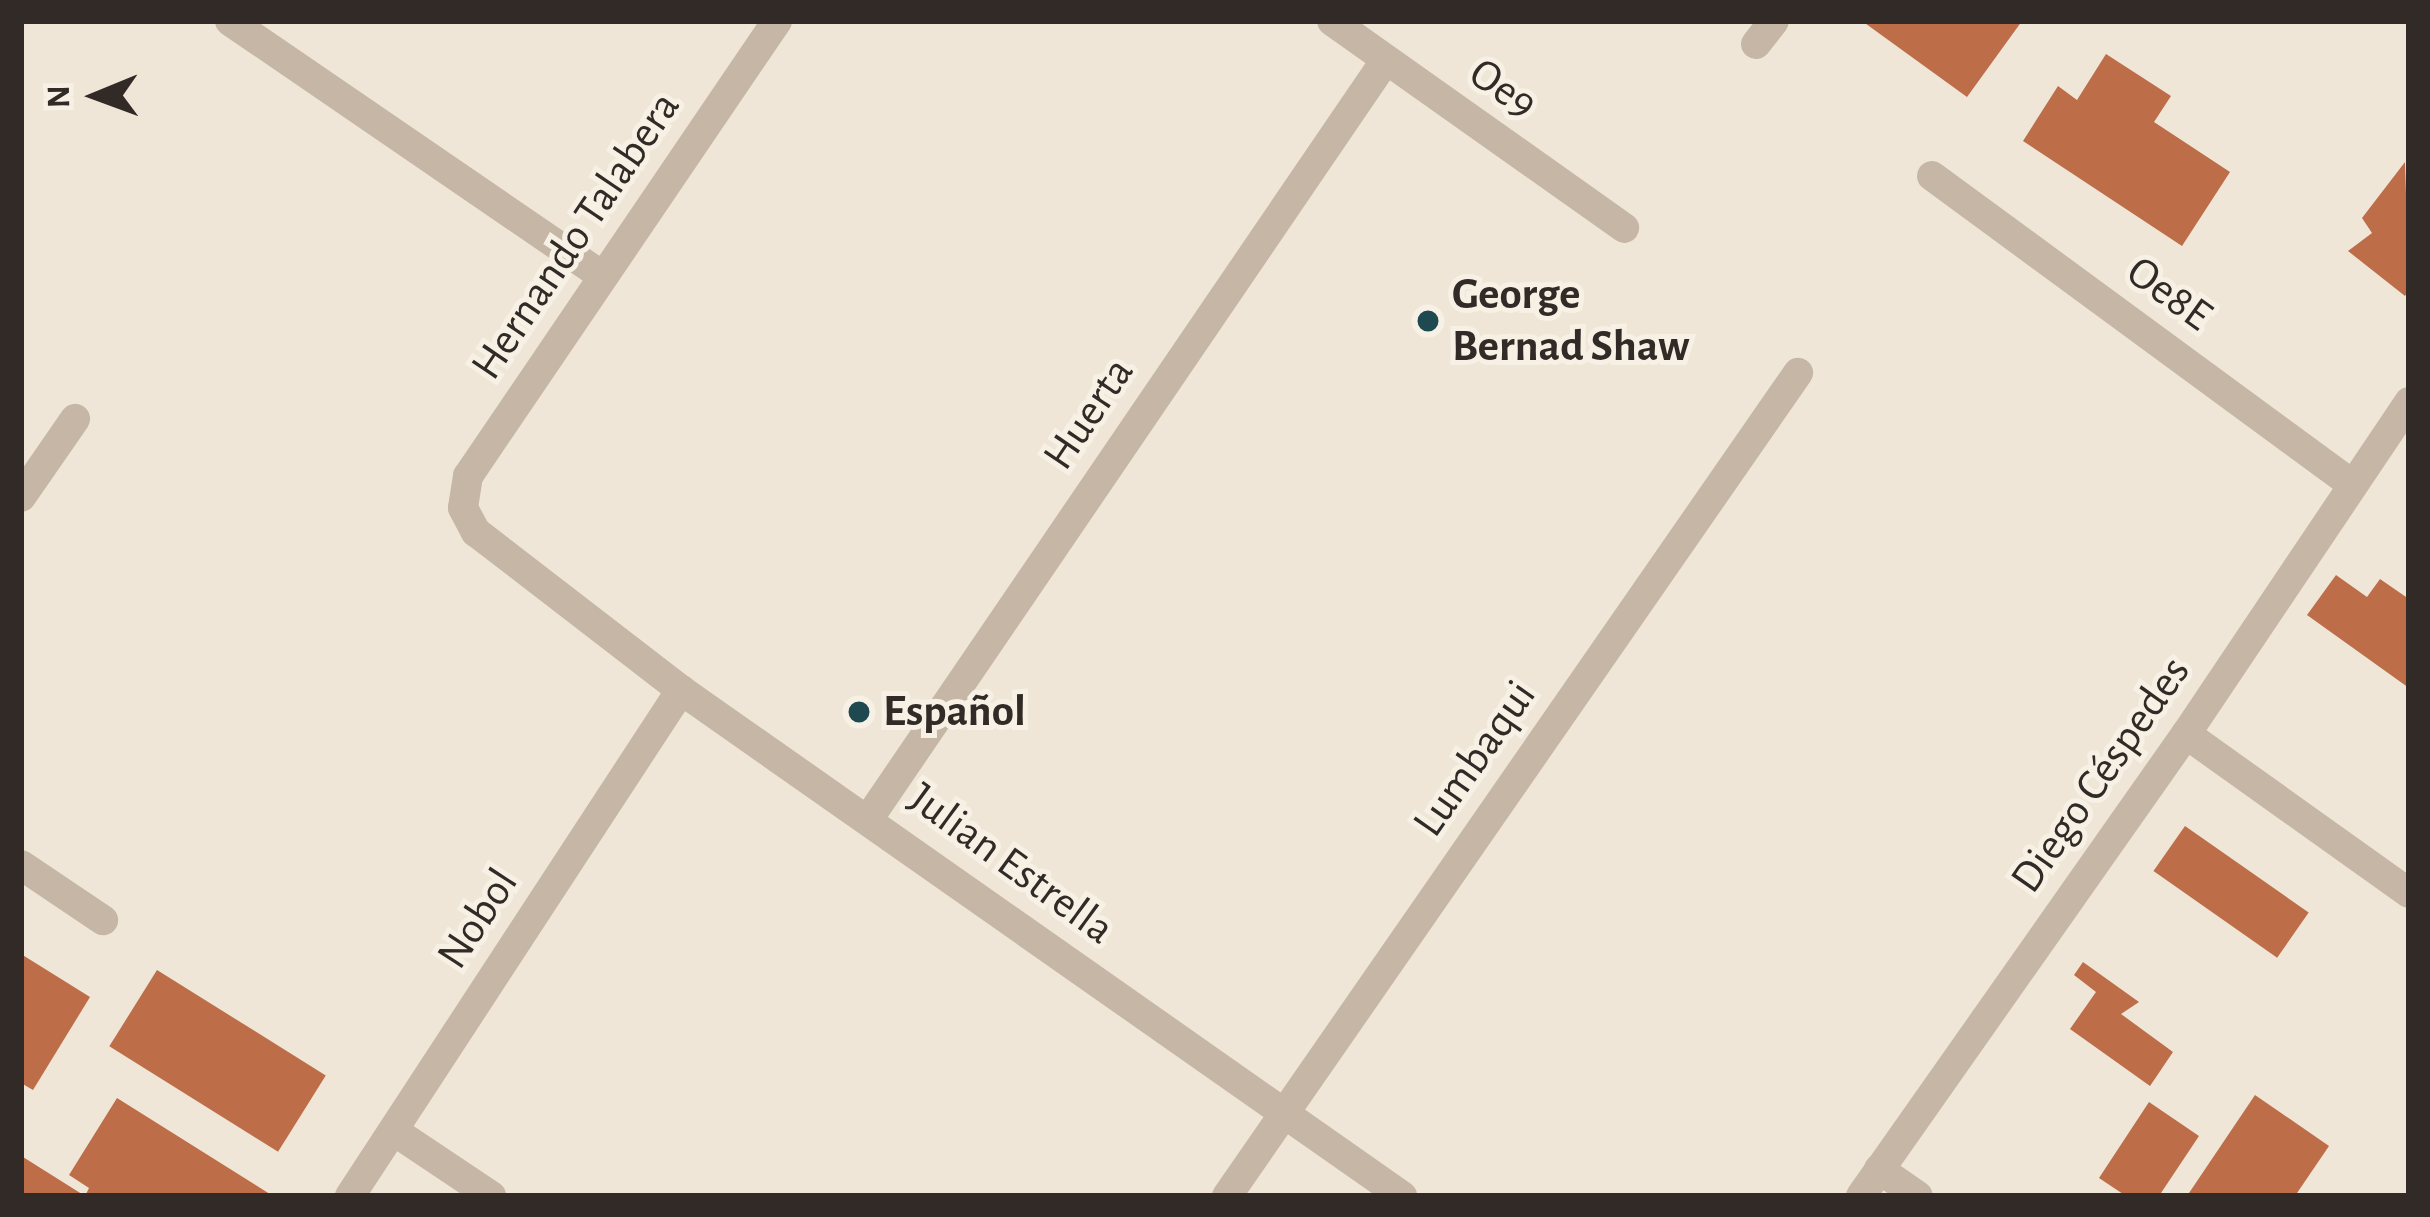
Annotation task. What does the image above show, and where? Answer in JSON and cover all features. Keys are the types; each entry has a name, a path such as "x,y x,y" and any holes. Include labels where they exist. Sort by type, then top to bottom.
{"street":[{"path":"230,21 602,275"},
{"name":"Hernando Talabera","path":"463,508 468,476 777,21"},
{"name":"Oe9","path":"1332,21 1624,228"},
{"name":"Huerta","path":"869,818 1384,61"},
{"name":"Oe8E","path":"1932,176 2353,484"},
{"name":"Lumbaqui","path":"1227,1196 1798,374"},
{"name":"Diego Céspedes","path":"1861,1196 2186,734 2409,402"},
{"path":"21,497 75,419"},
{"name":"Julian Estrella","path":"463,508 476,532 681,690 1402,1196"},
{"name":"Nobol","path":"350,1196 681,690"},
{"path":"2186,734 2409,893"},
{"path":"21,866 103,920"},
{"path":"394,1131 491,1196"},
{"path":"1879,1169 1918,1196"}],"building":[{"path":"1862,21 2022,21 1967,97"},
{"path":"2106,54 2171,96 2154,122 2230,172 2182,246 2023,141 2058,86 2077,100"},
{"path":"2405,162 2409,290 2405,296 2348,251 2372,233 2362,218"},
{"path":"2336,575 2367,597 2380,579 2409,599 2409,688 2307,615"},
{"path":"2185,826 2309,913 2277,958 2153,871"},
{"path":"21,954 90,997 33,1090 21,1083"},
{"path":"2083,962 2139,1002 2121,1014 2173,1052 2150,1086 2070,1029 2096,992 2074,975"},
{"path":"157,970 326,1075 278,1152 109,1046"},
{"path":"2255,1095 2329,1146 2295,1196 2187,1196"},
{"path":"117,1098 273,1196 85,1196 89,1188 69,1175"},
{"path":"2149,1102 2199,1136 2159,1196 2126,1196 2099,1178"},
{"path":"23,1157 85,1196 21,1196"}],"place":[{"name":"George Bernad Shaw","path":"1428,321"},
{"name":"Español","path":"859,712"}]}
